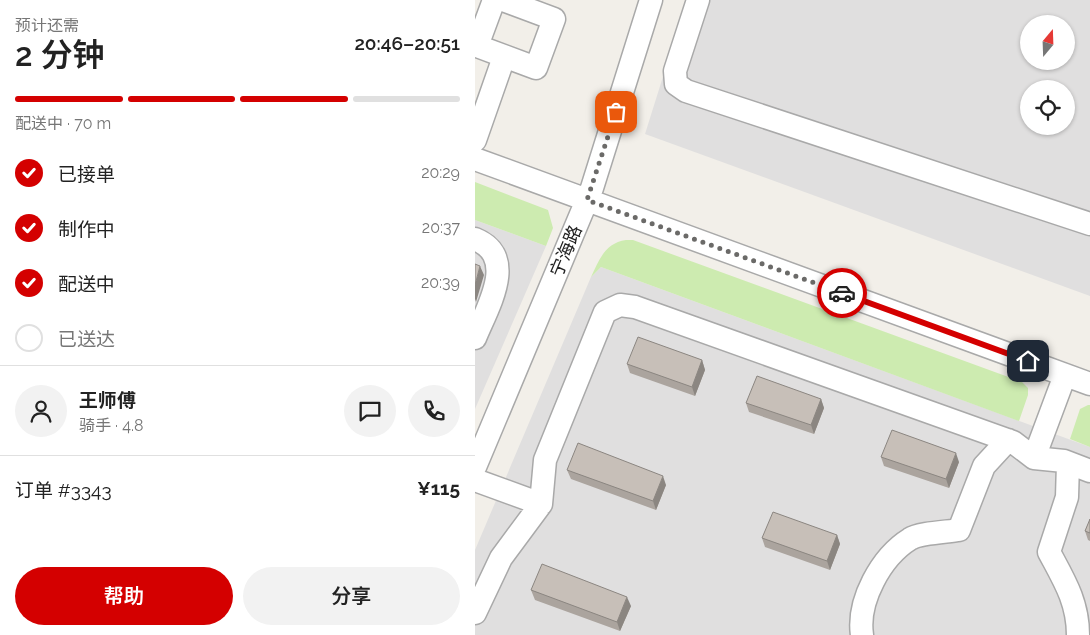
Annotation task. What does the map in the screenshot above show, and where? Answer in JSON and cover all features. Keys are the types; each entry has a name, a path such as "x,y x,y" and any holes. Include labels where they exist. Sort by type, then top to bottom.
{"street":[{"path":"494,0 477,46 536,68 554,19 503,0"},
{"name":"宁海路","path":"475,467 589,194 651,0"},
{"path":"698,0 675,71 676,84 686,91 1090,224"},
{"path":"504,57 475,142 589,194 1090,384"},
{"path":"475,159 589,194 1090,368"},
{"path":"475,239 492,250 499,268 495,290 475,338"},
{"path":"475,612 501,558 541,504 545,460 605,312 620,305 644,310 1008,440 1034,458 1068,463 1090,471"},
{"path":"1034,458 1065,375"},
{"path":"862,635 861,626 867,592 884,563 910,539 959,530 984,466 1008,440"},
{"path":"1068,463 1067,497 1049,552 1068,586 1076,608 1078,635"},
{"path":"475,480 541,504"}],"shaded area":[{"path":"687,0 1090,0 1090,296 645,134"},
{"path":"475,220 546,246 475,409"},
{"path":"601,267 1090,447 1090,635 475,635 475,550 591,277"}],"green space":[{"path":"475,182 548,210 553,228 546,246 475,220"},
{"path":"626,240 633,240 1022,382 1028,388 1028,395 1019,421 601,267 591,277 604,253 613,245"},
{"path":"1090,405 1090,447 1070,439 1080,409"}],"building":[{"path":"475,264 480,266 475,285"},
{"path":"638,337 702,360 692,387 627,364"},
{"path":"757,376 821,399 811,425 746,403"},
{"path":"892,430 956,453 946,479 881,457"},
{"path":"578,443 663,476 653,501 567,470"},
{"path":"773,512 837,535 827,561 762,538"},
{"path":"1090,519 1090,533 1085,531"},
{"path":"542,564 627,597 617,622 531,590"}],"way so far":[{"path":"616,112 587,200 842,293"}],"route":[{"path":"842,293 1028,361"}]}
